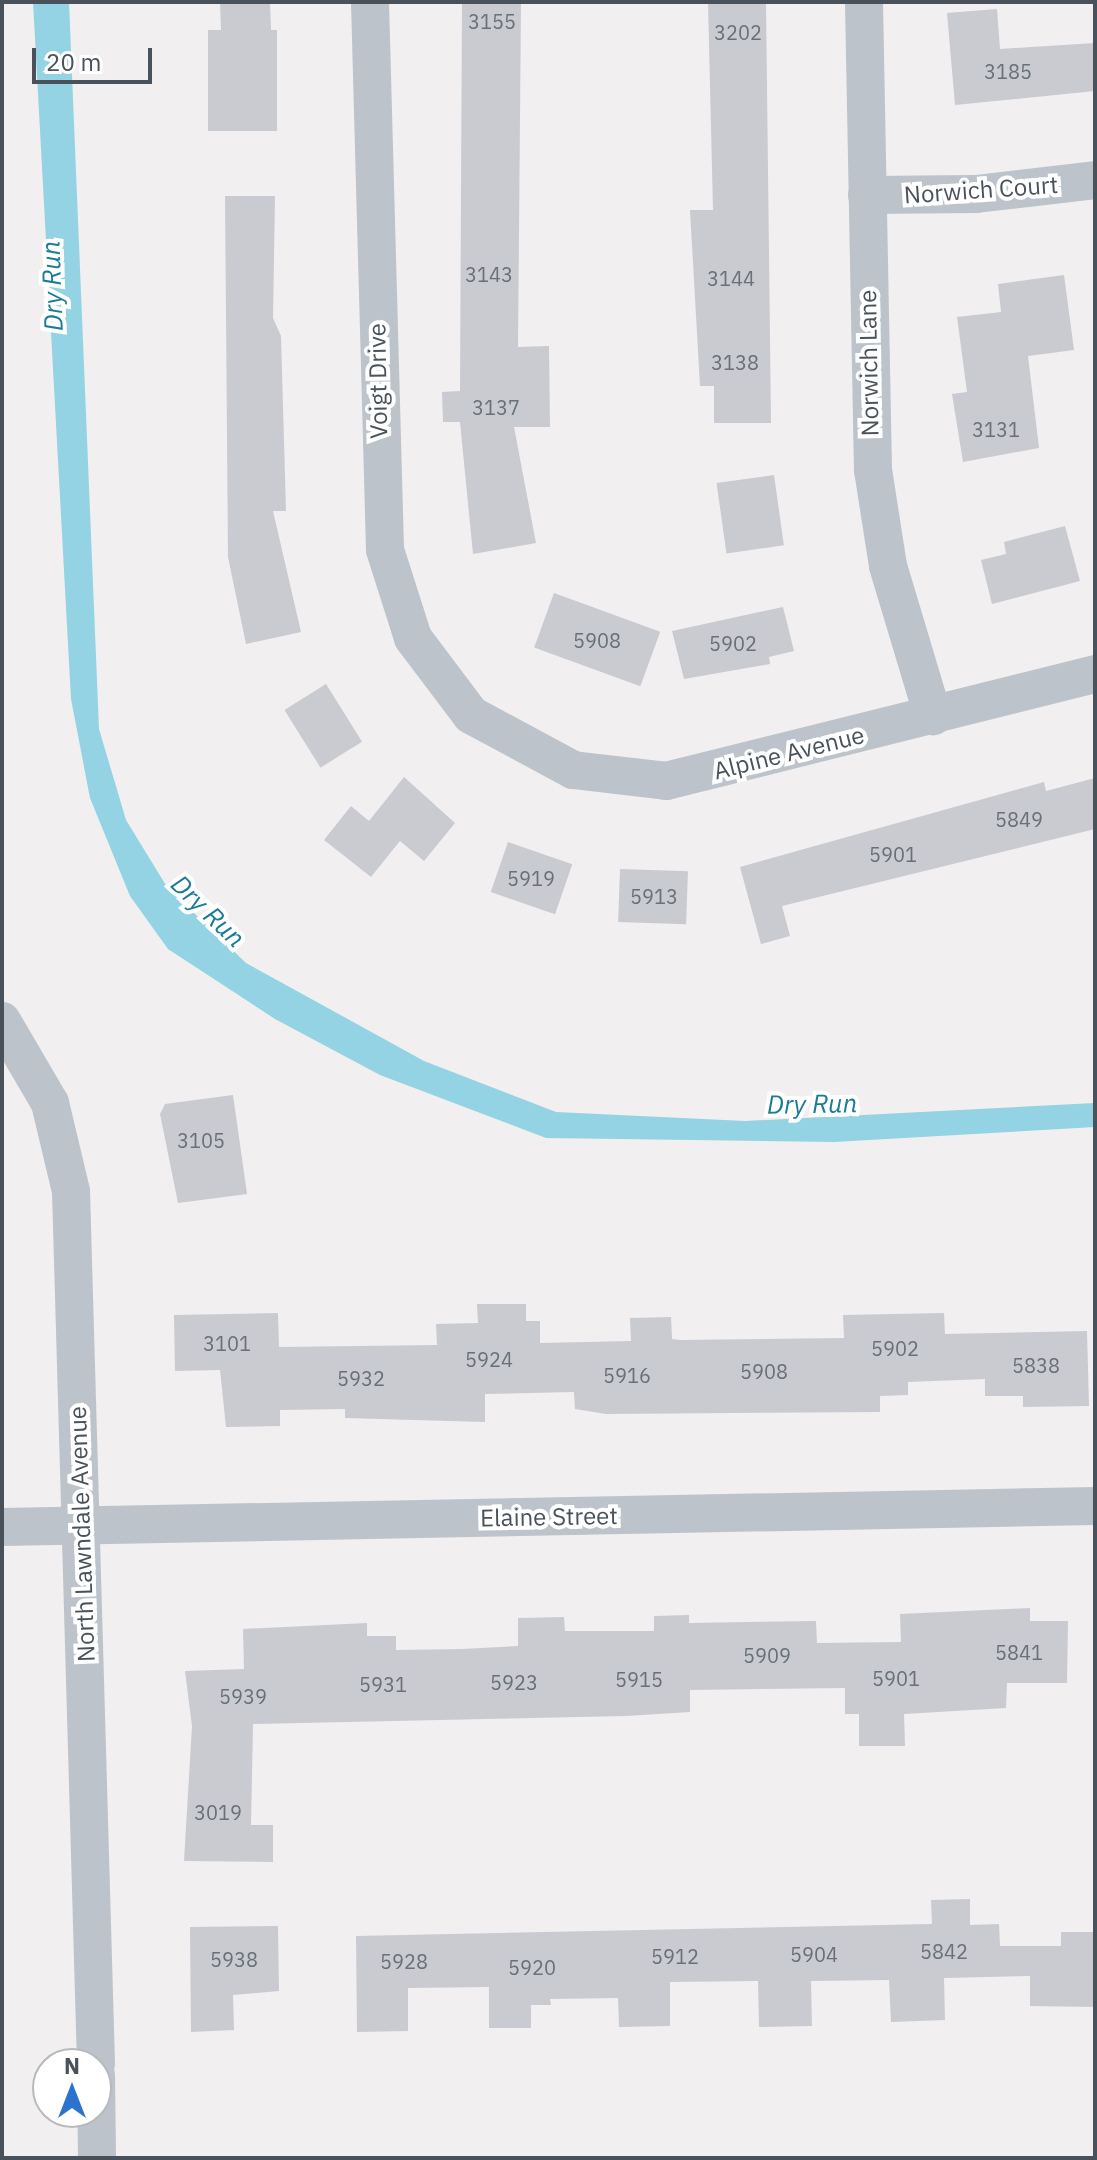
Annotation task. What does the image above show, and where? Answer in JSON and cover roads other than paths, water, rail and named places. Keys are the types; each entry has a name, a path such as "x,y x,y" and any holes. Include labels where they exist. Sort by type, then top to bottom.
{"street":[{"name":"Voigt Drive","path":"370,2 385,550 422,655 488,728"},
{"name":"Norwich Lane","path":"864,2 877,509 933,716"},
{"name":"Norwich Court","path":"867,195 995,193 1095,180"},
{"name":"Alpine Avenue","path":"488,728 554,763 644,782 725,771 1095,674"},
{"name":"North Lawndale Avenue","path":"2,1021 46,1094 67,1164 96,2048"},
{"name":"Elaine Street","path":"2,1527 1095,1506"},
{"path":"97,2128 97,2158"}],"water":[{"name":"Dry Run","path":"33,2 69,2 99,729 126,820 167,887 246,963 424,1061 556,1112 745,1121 1095,1103 1095,1127 834,1142 546,1138 380,1075 275,1019 168,949 130,896 90,798 71,699"}]}
